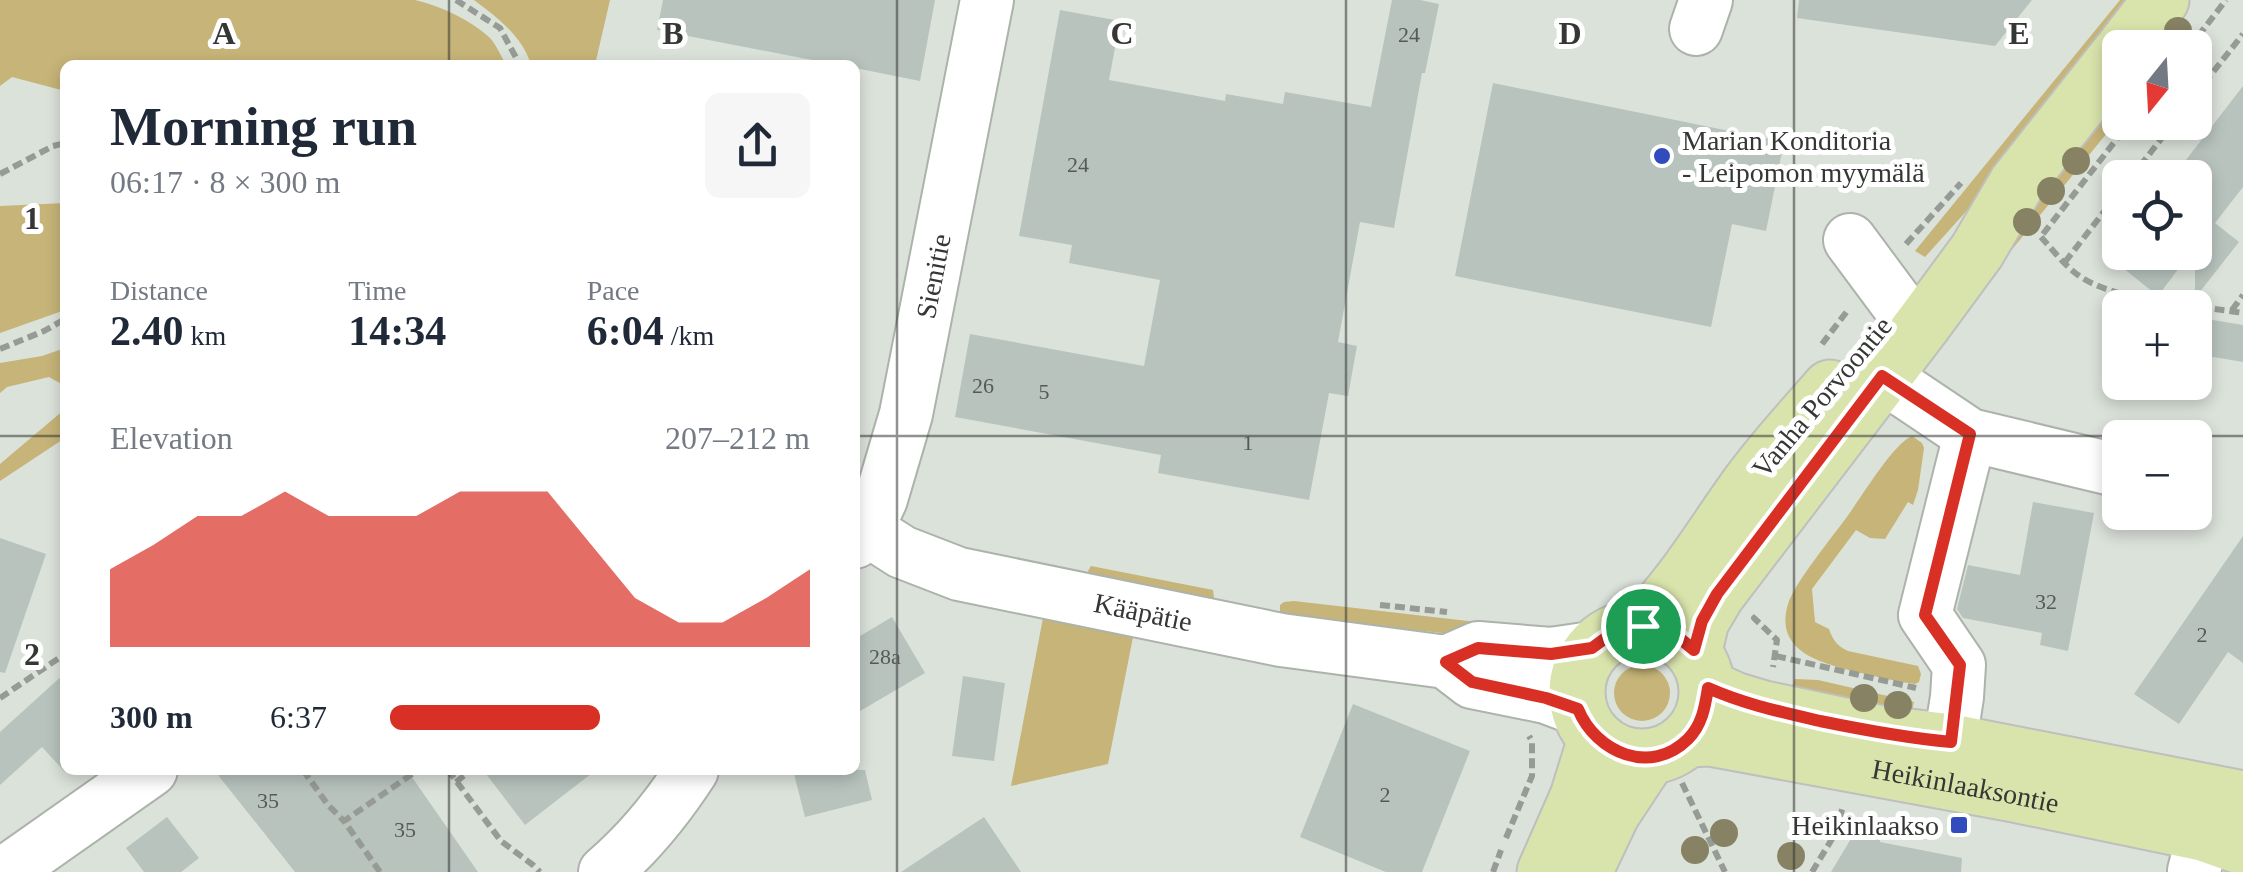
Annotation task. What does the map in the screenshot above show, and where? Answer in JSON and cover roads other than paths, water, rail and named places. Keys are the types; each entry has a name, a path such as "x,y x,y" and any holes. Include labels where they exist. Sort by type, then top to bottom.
{"main road":[{"name":"Vanha Porvoontie","path":"2137,30 2160,0"},
{"name":"Vanha Porvoontie","path":"1643,626 1687,574 1752,479 1875,274 1959,233 1993,179 2102,70"},
{"name":"Vanha Porvoontie","path":"1701,669 1702,621 1717,594 1976,251 1993,179"},
{"path":"1545,872 1578,797 1587,724 1576,690 1580,670 1592,648 1615,631 1643,626 1677,636 1701,669 1703,716 1673,759 1612,813 1584,872"},
{"name":"Heikinlaaksontie","path":"1701,669 1734,700 1890,736 1948,761"},
{"path":"1587,724 1618,753 1673,759"},
{"name":"Heikinlaaksontie","path":"1673,759 1710,738 1948,761 2225,831"}],"street":[{"name":"Sienitie","path":"860,531 882,499 906,414 987,0"},
{"path":"1882,376 1970,434 2102,467"},
{"path":"1948,761 1960,665 1925,615 1970,434"},
{"name":"Kääpätie","path":"860,532 959,574 1281,640 1449,637 1478,648 1551,654 1592,648"},
{"name":"Kääpätie","path":"1449,637 1472,682 1546,698 1587,724"},
{"path":"6,872 143,775"},
{"path":"605,872 623,857 689,775"}],"place":[{"name":"Marian Konditoria - Leipomon myymälä","path":"1662,156"},
{"name":"Heikinlaakso","path":"1959,825"}]}
